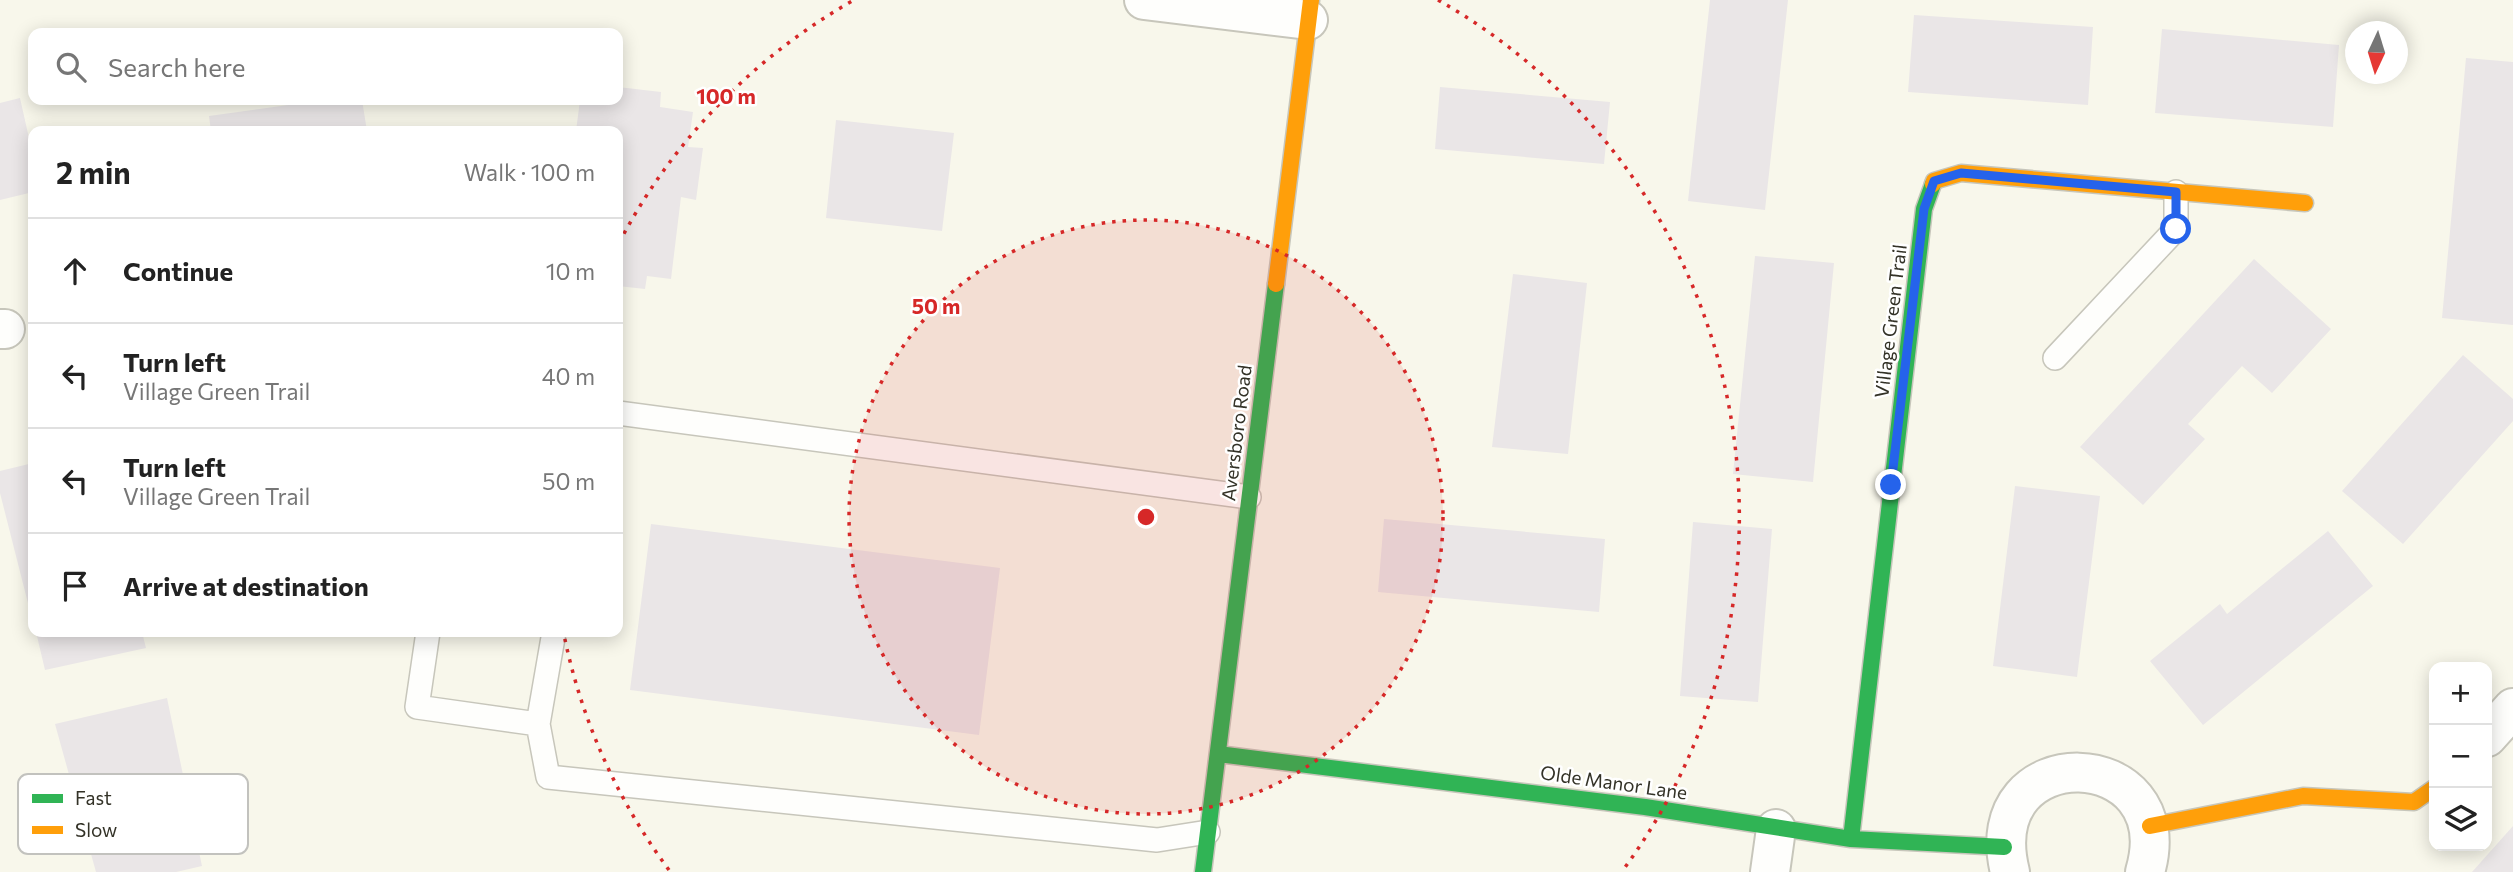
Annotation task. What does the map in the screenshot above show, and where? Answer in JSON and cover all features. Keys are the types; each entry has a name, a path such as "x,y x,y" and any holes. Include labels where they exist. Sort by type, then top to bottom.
{"street":[{"path":"1144,0 1309,10"},
{"name":"Aversboro Road","path":"1203,872 1309,10"},
{"name":"Village Green Trail","path":"1851,839 1924,209 1934,181 1961,173 2305,203"},
{"path":"2492,731 2513,708"},
{"name":"Olde Manor Lane","path":"1217,754 1605,801 1776,829 2007,860"},
{"path":"2007,860 2009,817 2026,792 2052,775 2082,770 2112,778 2136,798 2150,826 2152,851 2146,872"},
{"path":"2150,826 2302,796 2414,802 2429,792"},
{"path":"1770,872 1776,829"}],"lane":[{"path":"2055,358 2176,229 2176,192"},
{"path":"623,414 1249,497"},
{"path":"427,637 417,707 538,724"},
{"path":"553,637 538,724 548,777 1157,840 1208,832"}],"building":[{"path":"1710,0 1788,0 1765,210 1688,201"},
{"path":"1914,15 2093,27 2088,105 1908,92"},
{"path":"2162,29 2339,45 2333,127 2155,113"},
{"path":"2466,58 2513,62 2513,325 2442,318"},
{"path":"1440,87 1610,102 1604,164 1435,149"},
{"path":"623,88 661,92 660,107 693,112 688,147 703,148 696,200 681,197 671,279 647,276 645,289 623,287 623,126 577,126 579,105 623,105"},
{"path":"20,98 28,134 28,193 0,200 0,103"},
{"path":"288,105 363,105 366,126 210,126 209,116"},
{"path":"836,120 954,133 942,231 826,218"},
{"path":"1755,256 1834,263 1813,482 1733,474"},
{"path":"2254,259 2331,329 2272,393 2242,366 2188,424 2205,439 2143,505 2080,447"},
{"path":"1513,274 1587,283 1568,454 1492,447"},
{"path":"2463,355 2513,399 2513,421 2403,544 2342,491"},
{"path":"28,464 28,603 0,493 0,471"},
{"path":"2015,486 2100,496 2077,677 1993,666"},
{"path":"1384,519 1605,539 1599,612 1378,592"},
{"path":"1693,522 1772,529 1758,702 1680,696"},
{"path":"651,524 1000,568 979,735 630,690"},
{"path":"2328,531 2373,586 2203,725 2150,661 2220,604 2227,614"},
{"path":"37,637 143,637 146,648 45,670"},
{"path":"167,698 183,774 69,774 55,724"},
{"path":"2513,826 2513,872 2472,872"},
{"path":"91,854 200,854 202,866 176,872 96,872"}],"traffic: fast":[{"path":"1851,839 1924,209 1933,184"},
{"path":"1203,872 1276,284"},
{"path":"1218,754 1645,807 1851,839 2004,847"}],"traffic: slow":[{"path":"1276,284 1311,0"},
{"path":"1933,184 1934,181 1961,173 2305,203"},
{"path":"2150,826 2303,796 2414,802 2429,792"}],"route":[{"path":"1891,485 1924,209 1934,181 1961,173 2176,192 2176,229"}]}
